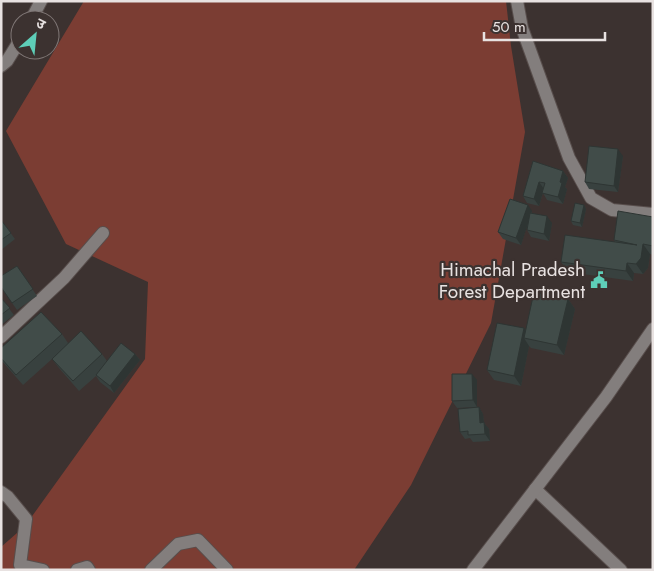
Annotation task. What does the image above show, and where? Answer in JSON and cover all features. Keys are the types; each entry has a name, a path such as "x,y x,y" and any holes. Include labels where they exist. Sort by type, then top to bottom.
{"street":[{"path":"517,1 522,28 569,158 591,198 612,210 653,214"},
{"path":"1,66 10,56"},
{"path":"1,337 64,278 103,234"},
{"path":"474,570 606,397 653,329"},
{"path":"535,489 621,570"},
{"path":"1,492 8,497 26,519 20,565 43,570"},
{"path":"151,570 178,544 198,540 227,570"},
{"path":"77,570 87,567 89,570"}],"shaded area":[{"path":"84,1 506,1 511,46 525,132 491,323 411,485 354,570 1,570 1,547 25,526 145,359 148,282 66,244 6,131 49,60 60,60 60,41"}],"building":[{"path":"589,146 618,149 614,186 585,182"},
{"path":"533,161 563,171 558,197 542,193 545,183 539,182 534,199 523,196"},
{"path":"510,199 528,205 516,238 498,232"},
{"path":"575,203 584,205 580,223 571,221"},
{"path":"618,211 653,217 653,246 643,244 641,258 636,264 627,263 626,271 561,262 565,235 637,245 614,240"},
{"path":"530,213 547,216 544,234 527,230"},
{"path":"1,220 11,233 1,240"},
{"path":"17,266 33,289 12,303 1,287 1,276"},
{"path":"534,292 568,299 557,345 524,338"},
{"path":"1,298 10,308 1,315"},
{"path":"41,312 62,334 16,375 1,358 1,348"},
{"path":"497,323 524,328 514,376 487,370"},
{"path":"81,331 102,354 73,381 52,359"},
{"path":"121,343 135,354 110,386 96,375"},
{"path":"452,374 472,374 473,400 452,401"},
{"path":"479,407 480,423 484,422 485,434 468,435 468,431 460,432 458,409"}],"place":[{"name":"Himachal Pradesh Forest Department","path":"599,280"}]}
